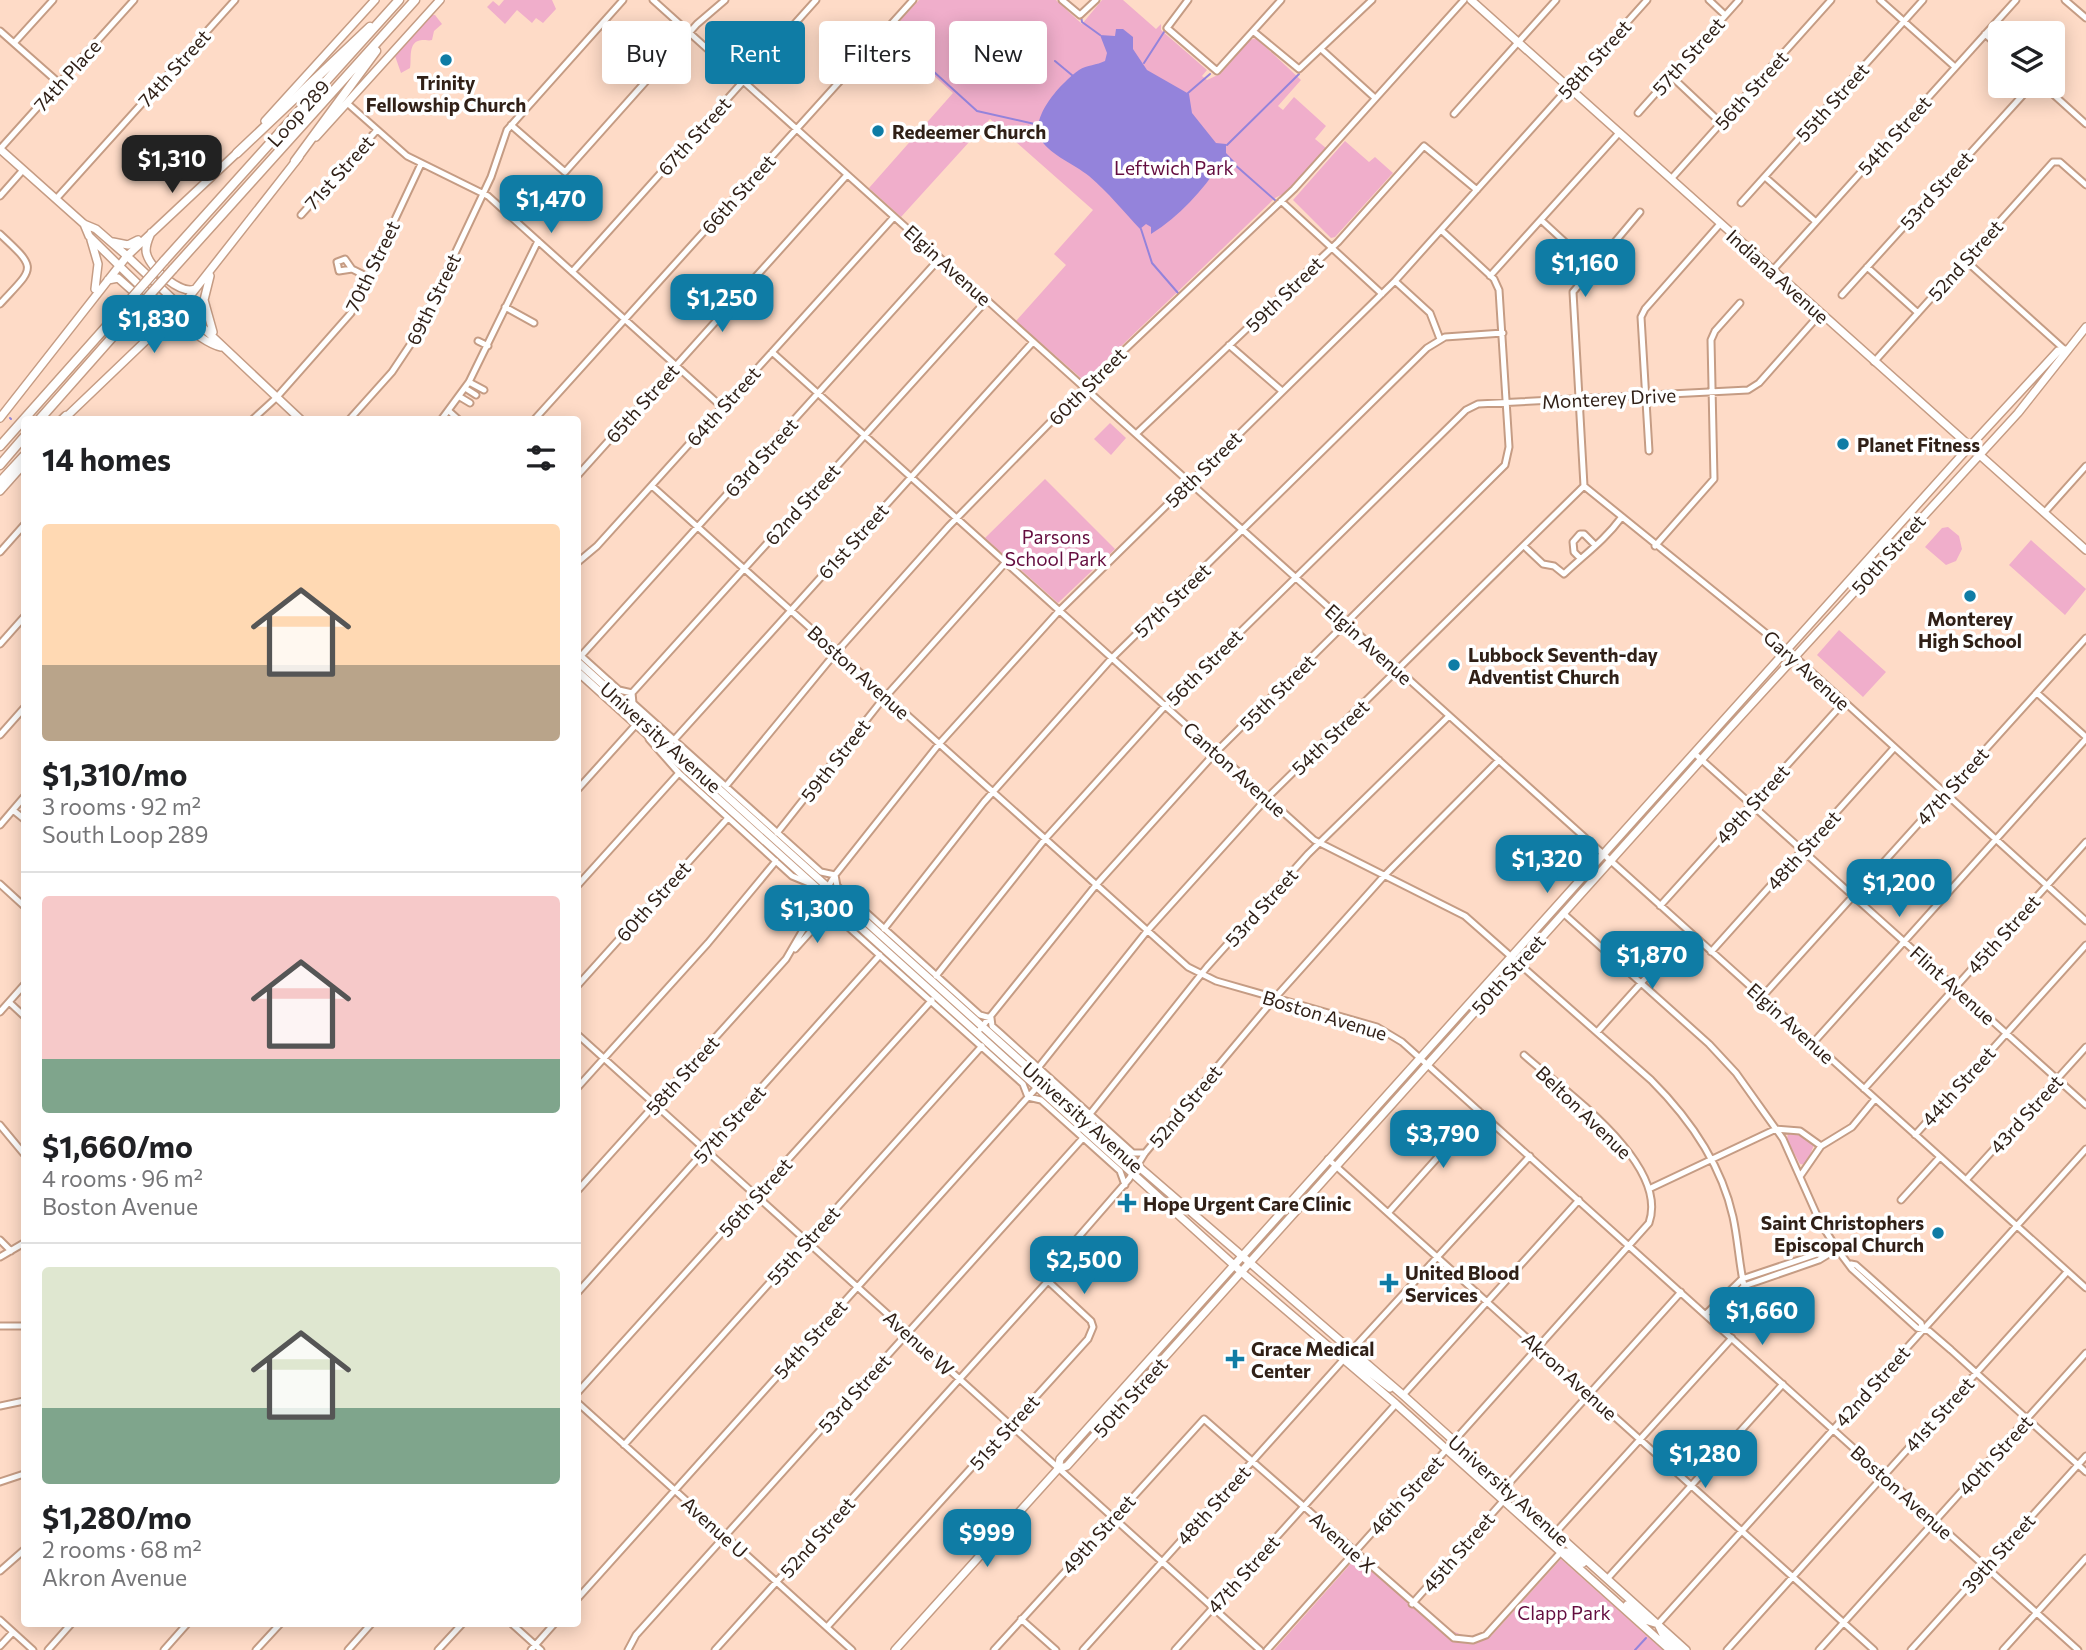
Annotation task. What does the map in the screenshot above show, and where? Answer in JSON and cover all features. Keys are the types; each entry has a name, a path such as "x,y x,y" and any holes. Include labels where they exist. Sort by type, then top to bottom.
{"highway":[{"name":"Loop 289","path":"27,416 399,0"},
{"name":"Loop 289","path":"43,416 415,0"},
{"path":"295,161 405,12"},
{"path":"237,153 367,29 386,15"},
{"name":"Loop 289","path":"0,446 21,422"},
{"path":"0,465 21,440"},
{"path":"0,482 21,465"}],"main road":[{"path":"0,418 36,376 101,285 127,256 237,153 376,0"},
{"path":"67,416 156,334 182,306 295,161 440,0"},
{"name":"Indiana Avenue","path":"1471,0 2086,550"},
{"path":"0,149 85,224 108,239 217,339"},
{"path":"85,224 99,272 89,303"},
{"path":"108,239 128,245 151,233"},
{"path":"151,233 146,248 148,259 182,289 190,291 197,288"},
{"path":"89,236 193,331 210,345 221,348"},
{"path":"215,265 204,300 208,320 221,348 296,416"},
{"path":"101,285 118,278 154,310 156,334"},
{"path":"156,334 174,325 193,331"},
{"name":"50th Street","path":"1058,1469 1060,1458 1233,1264 2057,351 2065,349 2086,327"},
{"name":"50th Street","path":"895,1650 1058,1469 1068,1466 1243,1273 1427,1063 1979,455 2064,357 2065,349"},
{"path":"0,491 21,466"},
{"name":"University Avenue","path":"581,659 621,706"},
{"name":"University Avenue","path":"581,674 621,706 1135,1169 1403,1395 1686,1650"},
{"name":"University Avenue","path":"638,722 649,739 810,883 825,891 838,908 980,1030"},
{"name":"University Avenue","path":"1135,1169 1243,1273 1396,1404 1670,1650"},
{"path":"1304,1326 1311,1318"},
{"path":"1344,1359 1352,1359 1381,1383 1403,1395"},
{"path":"1561,1552 1570,1552 1607,1579"},
{"path":"1600,1587 1645,1620 1658,1624 1665,1639 1678,1650"}],"street":[{"path":"14,43 53,0"},
{"name":"74th Place","path":"0,149 134,0"},
{"name":"74th Street","path":"56,199 235,0"},
{"name":"69th Street","path":"352,416 411,345 483,193 501,142 511,125 623,0"},
{"name":"Elgin Avenue","path":"653,0 677,21"},
{"path":"691,32 725,0"},
{"name":"67th Street","path":"797,21 816,0"},
{"name":"66th Street","path":"538,416 913,0"},
{"path":"1062,0 1080,15 1096,0"},
{"path":"1188,0 1167,26 1172,34 1216,71 1281,0"},
{"path":"1253,31 1294,68 1301,69 1372,0"},
{"name":"60th Street","path":"726,786 837,652 957,519 1084,388 1281,201 1464,0"},
{"path":"1454,114 1556,0"},
{"name":"58th Street","path":"786,959 835,875 939,744 1059,611 1395,281 1647,0"},
{"path":"1709,0 1725,15"},
{"name":"57th Street","path":"1638,113 1739,0"},
{"name":"56th Street","path":"1671,179 1831,0"},
{"path":"1880,0 1955,67"},
{"name":"55th Street","path":"1741,203 1923,0"},
{"name":"54th Street","path":"1772,271 2016,0"},
{"path":"2065,0 2086,18"},
{"path":"0,31 59,83"},
{"name":"Elgin Avenue","path":"691,34 705,47"},
{"path":"1321,49 1375,98"},
{"path":"1671,76 1721,122"},
{"path":"511,125 565,172 644,84"},
{"name":"67th Street","path":"572,272 740,84"},
{"name":"Elgin Avenue","path":"746,84 2086,1289"},
{"name":"53rd Street","path":"1842,295 2020,98"},
{"path":"2057,98 2086,124"},
{"path":"347,103 404,154 483,193 722,407"},
{"name":"71st Street","path":"300,215 377,130"},
{"path":"1490,276 1619,133"},
{"name":"59th Street","path":"1136,434 1332,248 1424,146 1477,190"},
{"name":"52nd Street","path":"1874,362 2050,166 2058,161 2086,185"},
{"name":"70th Street","path":"256,416 276,398 342,324 368,277 421,163"},
{"path":"0,196 23,170"},
{"name":"65th Street","path":"581,472 847,175"},
{"path":"1765,177 1816,222"},
{"path":"1281,201 1382,293"},
{"path":"1584,486 1581,401 1572,298 1576,286 1640,212"},
{"name":"64th Street","path":"581,560 588,556 652,486 894,217"},
{"path":"1541,220 1592,267"},
{"path":"1649,451 1641,327 1645,309 1720,224"},
{"path":"1441,230 1490,276 1499,290 1507,403"},
{"path":"0,234 26,258 29,266 25,277 0,304"},
{"path":"445,415 460,397 488,346 537,241"},
{"name":"63rd Street","path":"581,655 940,258"},
{"path":"1965,260 2065,349"},
{"path":"1867,267 1918,313"},
{"path":"352,269 368,277"},
{"path":"1395,281 1430,313 1440,339 1503,333"},
{"name":"62nd Street","path":"621,706 987,300"},
{"path":"1655,546 1714,479 1711,340 1715,331 1740,303"},
{"path":"505,307 534,323"},
{"path":"1712,392 1753,388 1820,314"},
{"name":"57th Street","path":"884,929 992,792 1112,658 1427,348 1440,339"},
{"path":"478,341 488,346"},
{"name":"61st Street","path":"674,740 1033,342"},
{"path":"1229,345 1282,391"},
{"name":"Canton Avenue","path":"772,352 1318,843 1465,916 1519,962 1679,1109 1712,1159"},
{"path":"467,385 484,390"},
{"path":"467,385 476,395"},
{"name":"Monterey Drive","path":"1507,403 1712,392"},
{"path":"460,397 470,403"},
{"name":"56th Street","path":"936,976 1045,839 1165,706 1466,410 1478,404 1507,403"},
{"name":"55th Street","path":"980,1030 1096,886 1216,752 1505,465 1507,403"},
{"path":"2044,513 2086,466"},
{"name":"Boston Avenue","path":"652,486 1096,886 1200,975 1274,999 1377,1027 1420,1057 2078,1650"},
{"name":"54th Street","path":"1038,1068 1147,931 1267,798 1584,486"},
{"name":"Gary Avenue","path":"1584,486 1794,656 2086,921"},
{"path":"1524,546 1543,564 1554,566 1564,574 1604,540 1621,518"},
{"path":"0,552 21,528"},
{"path":"1580,558 1574,552 1573,542 1580,534 1584,534 1595,545"},
{"name":"59th Street","path":"777,833 886,696 1006,563"},
{"path":"0,644 21,620"},
{"name":"47th Street","path":"1762,997 2086,638"},
{"path":"581,659 619,690 632,693 633,703 821,872 835,875 837,887 980,1015 991,1018 992,1026 1133,1153 1145,1153"},
{"path":"1813,1043 2086,738 2037,693"},
{"name":"49th Street","path":"1660,906 1844,702"},
{"path":"0,735 21,711"},
{"name":"53rd Street","path":"1090,1114 1200,975 1318,843 1449,716"},
{"path":"581,786 638,722"},
{"path":"649,739 678,774 792,876 810,883"},
{"name":"48th Street","path":"1711,951 1894,748"},
{"name":"Flint Avenue","path":"1694,753 2086,1105"},
{"name":"52nd Street","path":"715,1650 1048,1281 1075,1241 1125,1185 1145,1153 1274,999 1384,876 1499,760"},
{"path":"581,882 678,774"},
{"path":"0,825 21,801"},
{"path":"13,810 21,817"},
{"name":"60th Street","path":"581,982 729,818"},
{"name":"45th Street","path":"1864,1089 2086,842"},
{"path":"581,1084 715,934 776,860"},
{"path":"0,884 21,903"},
{"name":"58th Street","path":"581,1187 830,910 838,908"},
{"path":"1563,913 1723,1058 1776,1129 1801,1175 1820,1222 1837,1249 1851,1264 1917,1328 1923,1328 1976,1373 2086,1472"},
{"path":"824,917 837,917 932,1000 1023,1084 1028,1097 1038,1097 1120,1171 1125,1185"},
{"path":"1597,1032 1688,931"},
{"name":"44th Street","path":"1915,1135 2086,945"},
{"name":"57th Street","path":"581,1289 880,955"},
{"path":"0,1012 21,988"},
{"name":"56th Street","path":"581,1389 932,1000"},
{"path":"9,1002 21,1013"},
{"name":"Avenue W","path":"581,1038 1260,1650"},
{"name":"55th Street","path":"624,1445 982,1046"},
{"name":"43rd Street","path":"1966,1180 2086,1047"},
{"name":"Belton Avenue","path":"1524,1055 1618,1140 1641,1168 1651,1188"},
{"name":"54th Street","path":"581,1594 1040,1084"},
{"path":"1801,1175 1821,1146 1852,1128 1875,1099"},
{"path":"1388,1213 1479,1111"},
{"path":"0,1125 21,1150"},
{"path":"1630,1246 1649,1223 1653,1208 1651,1188 1776,1129 1800,1131 1821,1146"},
{"name":"53rd Street","path":"628,1650 636,1635 1083,1138"},
{"name":"42nd Street","path":"1658,1624 2086,1149"},
{"path":"1352,1351 1530,1156"},
{"path":"1901,1200 1940,1157"},
{"name":"Akron Avenue","path":"1328,1159 1874,1650"},
{"path":"1712,1159 1731,1208 1744,1286"},
{"path":"1403,1395 1579,1200"},
{"path":"0,1240 11,1251"},
{"path":"0,1257 21,1246"},
{"name":"46th Street","path":"1267,1650 1630,1246"},
{"path":"1712,1320 1744,1286 1819,1260 1837,1249"},
{"path":"1706,1314 1742,1279 1817,1254 1824,1255"},
{"name":"41st Street","path":"1727,1650 2067,1272"},
{"name":"51st Street","path":"827,1627 1088,1339 1093,1328 1087,1316 1048,1281"},
{"path":"1510,1482 1681,1292"},
{"path":"0,1325 21,1326"},
{"path":"1556,1532 1732,1338"},
{"name":"40th Street","path":"1819,1650 2086,1353"},
{"name":"48th Street","path":"1083,1650 1344,1359"},
{"path":"1607,1579 1783,1384"},
{"path":"0,1406 21,1402"},
{"name":"47th Street","path":"1175,1650 1396,1404"},
{"name":"Avenue U","path":"581,1406 852,1650"},
{"name":"49th Street","path":"994,1650 1204,1419"},
{"name":"Avenue X","path":"1204,1419 1412,1604 1448,1635 1459,1640 1472,1640 1491,1630 1561,1552"},
{"name":"39th Street","path":"1911,1650 2086,1456"},
{"path":"0,1482 21,1475"},
{"name":"45th Street","path":"1412,1604 1504,1500"},
{"path":"0,1571 21,1552"},
{"path":"2003,1650 2086,1558"},
{"path":"1021,1619 1056,1650"},
{"path":"0,1620 33,1650"},
{"path":"48,1650 68,1627"},
{"path":"164,1650 184,1627"},
{"path":"256,1650 276,1627"},
{"path":"348,1650 368,1627"},
{"path":"438,1650 459,1627"},
{"path":"515,1627 533,1648 541,1650"},
{"path":"533,1648 551,1627"},
{"path":"0,1646 13,1632"}],"green space":[{"path":"504,0 552,0 556,9 543,23 536,18 532,23 517,10 505,24 487,7 493,1 499,6"},
{"name":"Leftwich Park","path":"919,0 1056,0 1082,24 1102,0 1123,0 1156,29 1161,24 1161,30 1207,70 1202,76 1207,80 1220,74 1250,40 1256,38 1301,80 1278,106 1283,110 1294,97 1326,126 1315,139 1326,148 1285,193 1275,198 1087,379 1082,379 1016,321 1066,265 1054,254 1093,210 990,119 901,217 869,188 953,93 935,77 935,21 900,21"},
{"path":"432,15 442,24 434,31 432,40 417,41 414,44 410,68 401,73 395,56"},
{"path":"1345,141 1369,162 1375,157 1393,173 1335,237 1331,238 1293,200"},
{"path":"1110,423 1126,438 1111,455 1094,439"},
{"name":"Parsons School Park","path":"1045,479 1115,549 1058,603 985,538"},
{"path":"1948,527 1959,536 1962,549 1956,561 1946,565 1925,547 1942,528"},
{"path":"2031,540 2086,589 2065,615 2009,565"},
{"path":"1839,630 1886,672 1863,697 1817,655"},
{"path":"1788,1132 1799,1134 1814,1145 1806,1165 1800,1164 1787,1140"},
{"name":"Clapp Park","path":"1561,1559 1663,1650 1274,1650 1354,1560 1369,1568 1437,1622 1455,1632 1473,1637 1491,1636"}],"shaded area":[{"path":"1116,29 1123,29 1133,37 1133,49 1147,70 1189,94 1192,113 1216,143 1226,144 1226,153 1235,162 1221,163 1190,202 1151,234 1151,227 1146,224 1140,229 1089,176 1051,151 1041,140 1038,131 1043,111 1064,83 1082,68 1105,61 1107,53 1100,35 1115,36"}],"waterway":[{"path":"1080,11 1082,22 1100,35"},
{"path":"1144,63 1164,32"},
{"path":"1055,61 1073,76"},
{"path":"935,73 977,111 1039,125"},
{"path":"1188,93 1210,74"},
{"path":"1227,145 1299,74"},
{"path":"1234,164 1276,201"},
{"path":"1141,229 1152,263 1178,293"},
{"path":"1635,1650 1646,1638"}],"place":[{"name":"Trinity Fellowship Church","path":"446,60"},
{"name":"Redeemer Church","path":"878,131"},
{"name":"Planet Fitness","path":"1843,444"},
{"name":"Monterey High School","path":"1970,596"},
{"name":"Lubbock Seventh-day Adventist Church","path":"1454,665"},
{"name":"Hope Urgent Care Clinic","path":"1127,1203"},
{"name":"Saint Christophers Episcopal Church","path":"1938,1233"},
{"name":"United Blood Services","path":"1389,1283"},
{"name":"Grace Medical Center","path":"1235,1359"}]}
